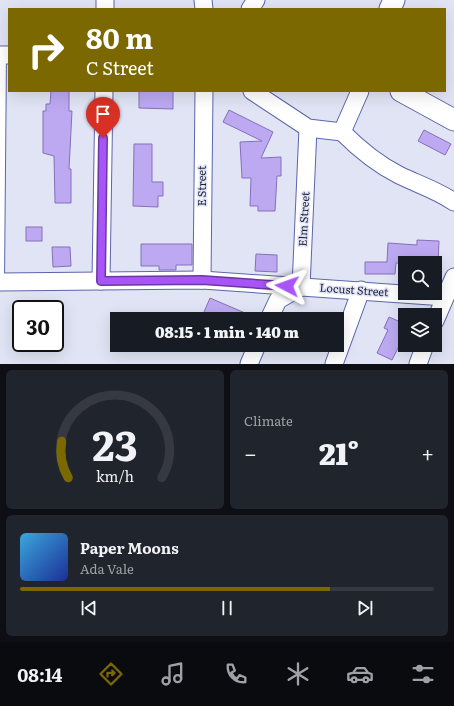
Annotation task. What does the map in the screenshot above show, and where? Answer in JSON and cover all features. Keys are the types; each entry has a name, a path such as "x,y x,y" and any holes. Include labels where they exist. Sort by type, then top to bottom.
{"street":[{"path":"101,281 104,92"},
{"name":"E Street","path":"202,280 204,92"},
{"path":"254,92 308,128 342,132 371,158 398,174 454,202"},
{"path":"342,132 360,92"},
{"path":"403,92 454,120"},
{"name":"Elm Street","path":"301,287 308,128"},
{"path":"440,308 454,277"},
{"name":"Locust Street","path":"0,282 34,283 202,280 445,297"},
{"path":"272,312 278,300 301,287"},
{"path":"334,364 361,290"},
{"path":"249,364 255,352"},
{"path":"418,364 422,352"}],"lane":[{"path":"0,282 4,55"}],"building":[{"path":"51,92 69,92 69,111 72,111 69,169 71,169 71,203 55,203 54,156 43,153 43,111 46,111 46,104 50,104"},
{"path":"139,92 173,92 173,109 139,108"},
{"path":"229,110 273,132 261,158 281,157 281,176 277,176 275,211 258,211 258,206 250,206 251,178 242,178 240,142 262,141 223,122"},
{"path":"424,130 451,144 445,155 418,141"},
{"path":"134,144 152,144 152,182 163,182 163,196 158,196 158,207 133,206"},
{"path":"26,227 42,227 42,241 26,241"},
{"path":"417,240 439,241 438,256 398,256 395,274 365,274 365,262 387,262 388,243 417,245"},
{"path":"141,244 192,244 192,265 176,265 176,270 159,270 159,266 141,266"},
{"path":"52,247 70,247 71,266 53,267"},
{"path":"256,254 277,255 277,272 255,271"},
{"path":"210,298 243,312 204,312"},
{"path":"389,317 398,321 398,348 392,360 377,353 388,330 384,328"}],"route":[{"path":"103,138 101,281 202,280 287,286"}]}
